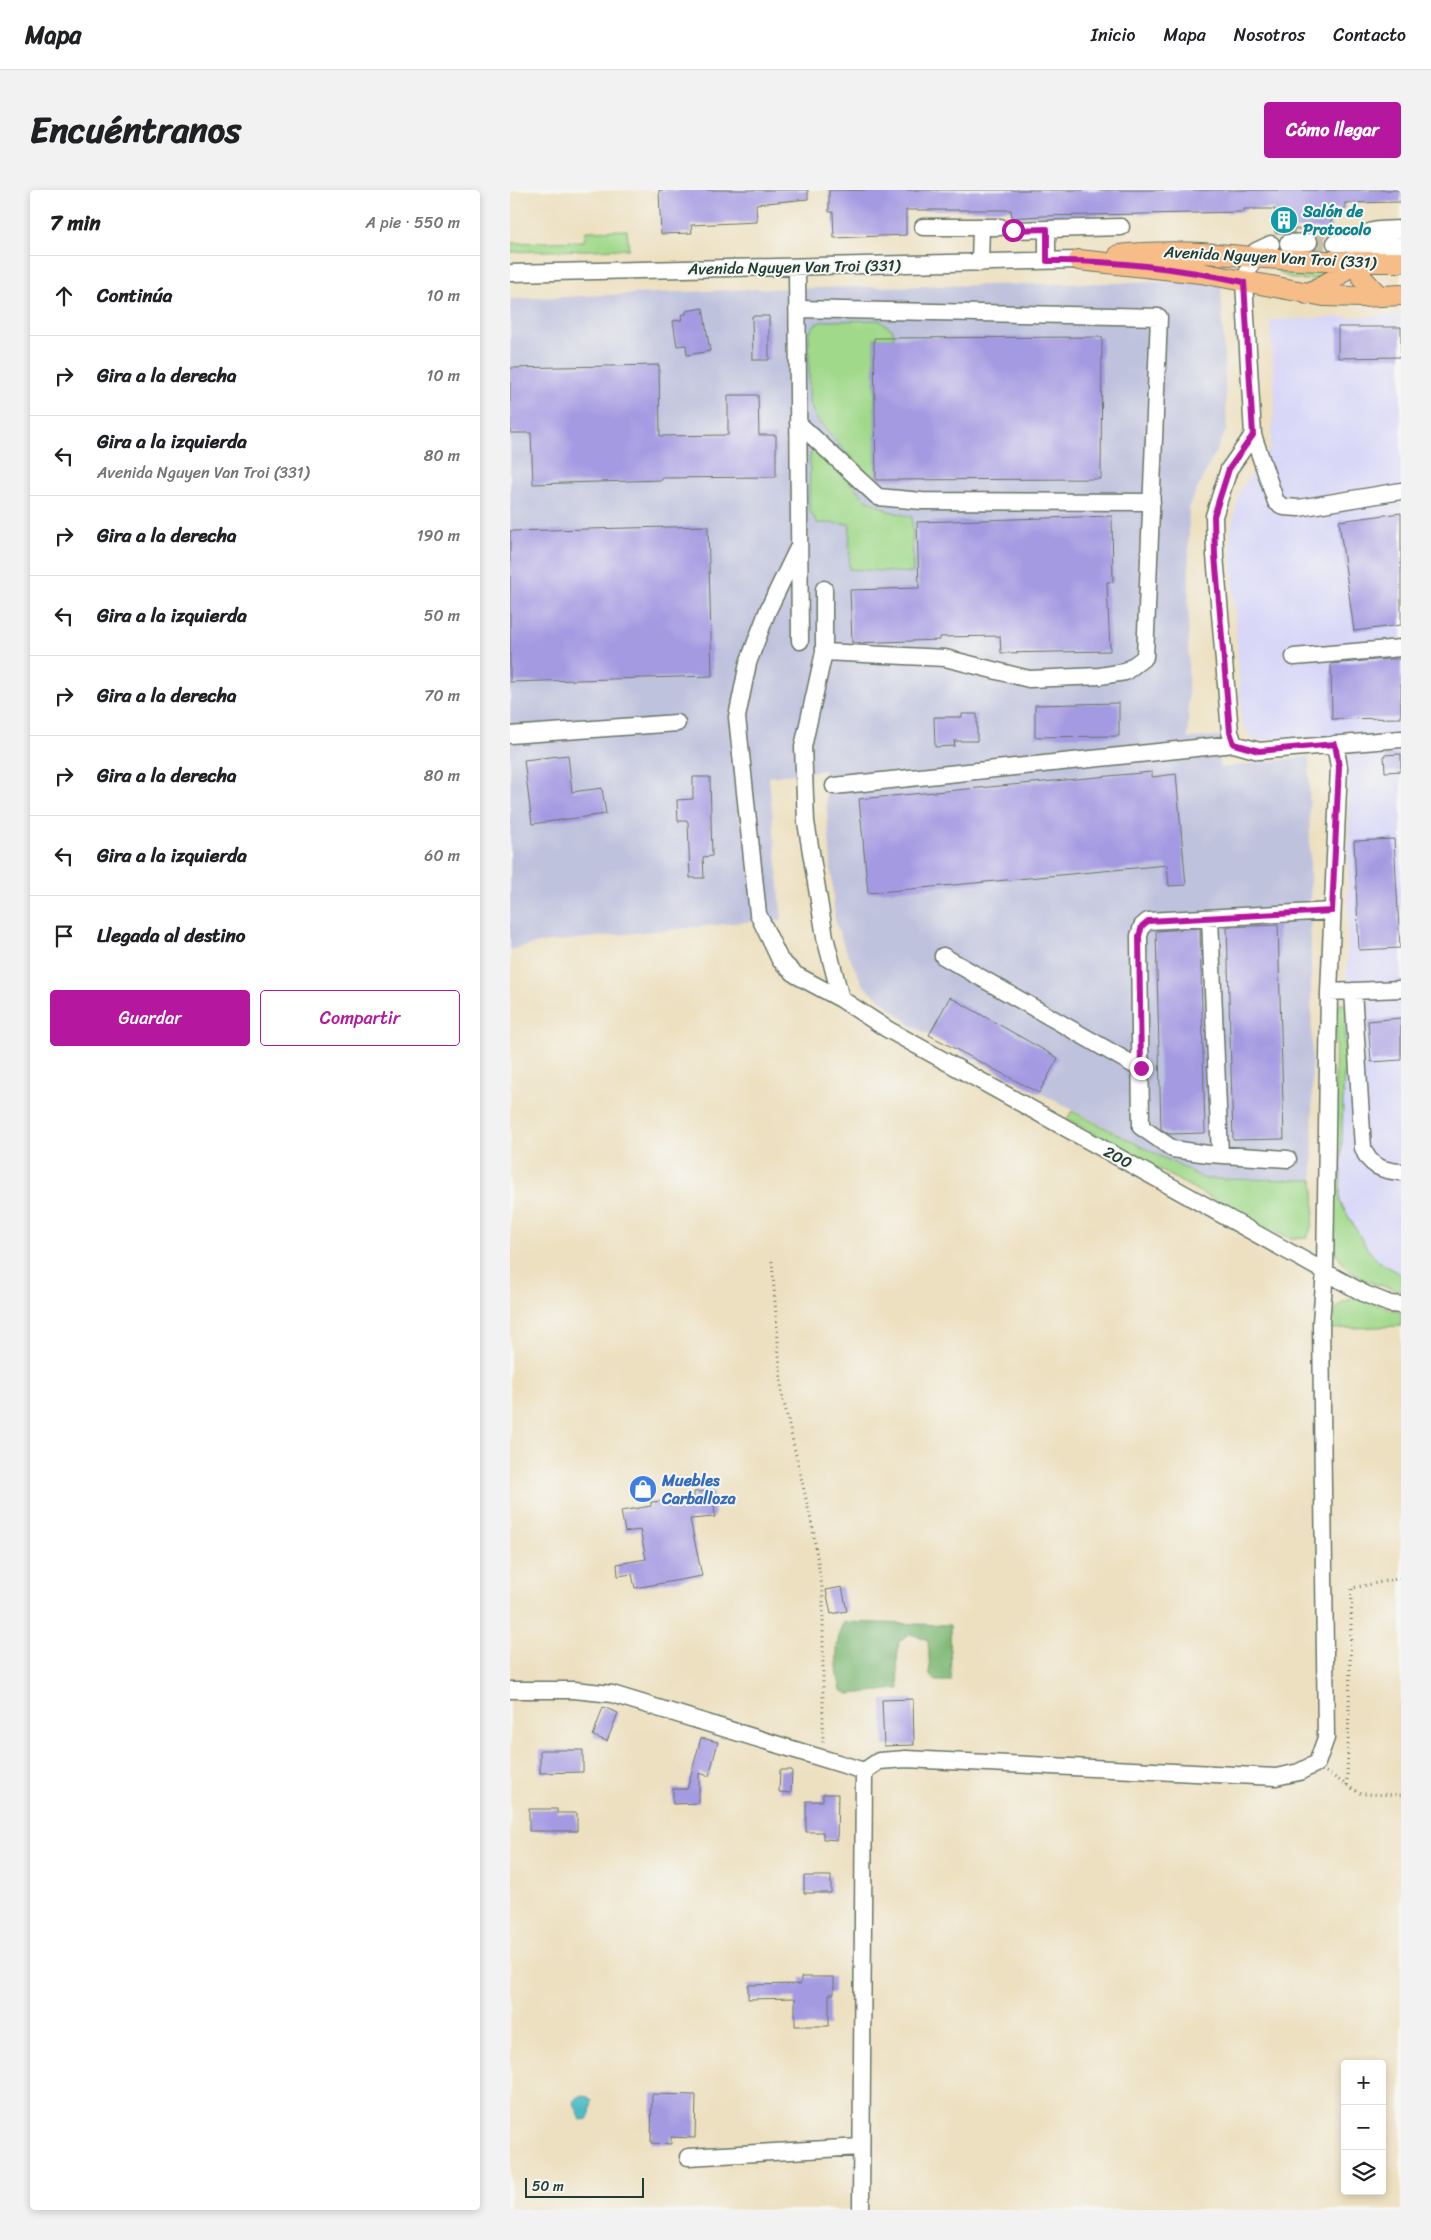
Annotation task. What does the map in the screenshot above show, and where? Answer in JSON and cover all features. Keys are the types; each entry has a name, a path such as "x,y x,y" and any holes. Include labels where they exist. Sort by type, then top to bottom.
{"main road":[{"name":"Avenida Nguyen Van Troi (331)","path":"1078,260 1152,252 1200,252 1252,257 1355,254 1401,262"},
{"path":"1307,294 1333,280 1355,254"},
{"path":"1355,254 1363,279 1379,296"},
{"name":"Avenida Nguyen Van Troi (331)","path":"1078,260 1201,273 1307,294 1343,297 1401,295"}],"street":[{"path":"923,227 1047,229 1121,227"},
{"path":"980,227 980,263"},
{"path":"1047,229 1047,261"},
{"path":"1355,254 1365,233 1371,230 1401,229"},
{"path":"1288,242 1308,242"},
{"path":"1335,243 1355,254 1401,245"},
{"path":"1271,244 1256,251 1252,257 1244,282 1253,435 1276,502 1284,507 1299,508 1401,490"},
{"name":"Avenida Nguyen Van Troi (331)","path":"510,273 1078,260"},
{"path":"797,267 800,641"},
{"path":"798,309 1159,317 1145,656 1125,672 1100,676 1029,679 945,658 824,652"},
{"path":"798,423 878,497 922,501 1152,502"},
{"path":"1234,744 1230,732 1215,555 1214,516 1229,469 1253,435"},
{"name":"200","path":"799,546 768,610 748,663 738,717 758,914 780,960 796,976 840,999 887,1029 1032,1111 1325,1270 1365,1294 1390,1304 1401,1305"},
{"path":"824,589 824,652 803,747 806,812 824,937 840,999"},
{"path":"1294,656 1401,648"},
{"path":"510,735 677,723"},
{"path":"834,786 1234,744 1259,751 1401,739"},
{"path":"510,1690 574,1690 612,1694 864,1770 879,1761 906,1759 1276,1776 1299,1772 1317,1763 1326,1738 1321,1322 1325,1270 1329,992 1339,767 1335,744"},
{"path":"1288,1159 1220,1155 1173,1149 1141,1128 1139,936 1142,926 1148,921 1332,911"},
{"path":"1210,918 1220,1155"},
{"path":"943,956 1141,1068"},
{"path":"1329,992 1401,989"},
{"path":"1353,991 1363,1148 1372,1164 1387,1172 1401,1172"},
{"path":"861,2210 864,1770"},
{"path":"688,2157 861,2147"}],"path":[{"path":"772,1261 782,1394 812,1525 823,1593 823,1758"},
{"path":"1347,1785 1352,1588 1401,1578"},
{"path":"1317,1763 1324,1770 1361,1794 1401,1795"}],"shaded area":[{"path":"1221,281 1227,429 1189,506 1188,738 1220,736 1220,768 1309,756 1313,1180 1205,1179 912,1026 863,985 844,946 835,920 824,770 769,777 782,920 744,922 539,943 510,950 510,299 753,289"},
{"path":"1401,315 1401,1274 1378,1261 1367,1248 1340,1202 1347,959 1348,736 1254,740 1242,725 1230,533 1240,490 1270,449 1275,401 1270,320"}],"green space":[{"path":"627,230 629,249 510,252 510,243 584,241 586,231"},
{"path":"1277,270 1327,271 1335,273 1305,280 1290,278"},
{"path":"879,320 893,330 894,338 874,338 876,480 867,476 817,420 809,402 809,333 815,324 824,321"},
{"path":"818,448 866,499 889,511 912,517 913,573 849,569 850,524 817,523 809,509 810,457 812,449"},
{"path":"1340,1004 1346,1004 1340,1202 1367,1248 1378,1261 1401,1274 1401,1291 1369,1282 1349,1271 1333,1249 1336,1009"},
{"path":"1072,1111 1205,1179 1313,1180 1313,1217 1307,1238 1293,1239 1269,1230 1067,1119"},
{"path":"1356,1298 1401,1312 1401,1326 1331,1329 1333,1317 1340,1304"},
{"path":"843,1622 950,1625 951,1681 936,1681 930,1676 928,1640 910,1634 899,1641 897,1661 899,1689 849,1694 841,1690 837,1656 838,1638"}],"water":[{"path":"582,2096 592,2100 588,2119 581,2120 573,2101 577,2097"}],"building":[{"path":"659,190 808,190 808,199 756,204 757,222 691,225 692,233 661,234"},
{"path":"829,190 1401,190 1401,202 1345,203 1345,209 1331,209 1331,229 1294,229 1294,233 1275,233 1275,209 1244,209 1244,212 1012,218 1011,210 906,210 906,235 834,238 833,212 829,212"},
{"path":"703,308 710,351 687,355 686,345 677,346 673,321 682,320 681,315 686,314 686,311"},
{"path":"752,316 769,316 769,360 753,360"},
{"path":"1338,327 1401,327 1401,357 1338,358"},
{"path":"1102,337 1101,479 876,480 874,338"},
{"path":"659,365 660,436 728,435 728,395 758,395 759,435 776,435 776,477 661,478 662,480 533,484 531,433 510,433 510,368"},
{"path":"1401,513 1401,625 1354,631 1339,521"},
{"path":"1112,516 1113,582 1107,582 1110,651 1001,653 1000,636 940,637 940,640 852,643 850,590 919,588 917,522"},
{"path":"708,526 712,676 510,682 510,531"},
{"path":"1401,659 1401,718 1332,719 1331,664"},
{"path":"1119,703 1119,736 1035,737 1035,705"},
{"path":"962,714 977,714 977,741 954,741 955,746 935,747 934,717 962,717"},
{"path":"1401,754 1401,771 1385,772 1384,755"},
{"path":"568,755 572,792 602,788 606,814 532,824 524,760"},
{"path":"1152,772 1152,777 1176,774 1186,885 1169,886 1167,865 868,893 859,799"},
{"path":"693,777 710,777 712,856 703,857 704,878 690,878 688,821 678,821 677,800 693,799"},
{"path":"1394,839 1400,948 1359,950 1354,841"},
{"path":"1278,925 1284,1139 1233,1140 1227,927"},
{"path":"1200,928 1205,1133 1169,1134 1161,1129 1156,931"},
{"path":"950,997 1058,1058 1039,1093 929,1035"},
{"path":"1401,1018 1401,1060 1371,1062 1368,1021"},
{"path":"713,1491 715,1517 690,1519 702,1576 635,1588 632,1574 618,1576 617,1564 646,1559 640,1530 625,1532 621,1511 651,1506 651,1502 694,1499 694,1492"},
{"path":"842,1587 847,1611 831,1614 826,1590"},
{"path":"913,1699 914,1745 884,1746 882,1700"},
{"path":"603,1707 618,1713 607,1741 593,1736"},
{"path":"701,1738 718,1742 709,1776 699,1773 699,1803 673,1804 673,1789 687,1789"},
{"path":"540,1750 583,1750 583,1772 540,1773"},
{"path":"780,1770 792,1770 791,1793 779,1792"},
{"path":"823,1794 838,1794 837,1840 823,1839 823,1832 806,1832 806,1801 823,1801"},
{"path":"529,1809 557,1809 557,1813 577,1813 577,1831 529,1831"},
{"path":"804,1876 831,1876 831,1893 804,1893"},
{"path":"801,1977 834,1977 834,1994 829,1994 829,2026 795,2026 795,1998 748,1999 748,1985 801,1984"},
{"path":"652,2094 696,2095 695,2138 671,2137 671,2144 651,2143"}],"tunnel":[{"path":"1309,242 1335,243"}],"place":[{"name":"Salón de Protocolo","path":"1284,220"},
{"name":"Muebles Carballoza","path":"643,1489"}],"route":[{"path":"1013,230 1047,229 1047,261 1078,260 1168,269 1201,273 1244,282 1253,435 1229,469 1214,516 1215,555 1230,732 1234,744 1259,751 1335,744 1339,767 1332,911 1148,921 1142,926 1139,936 1141,1068"}]}
